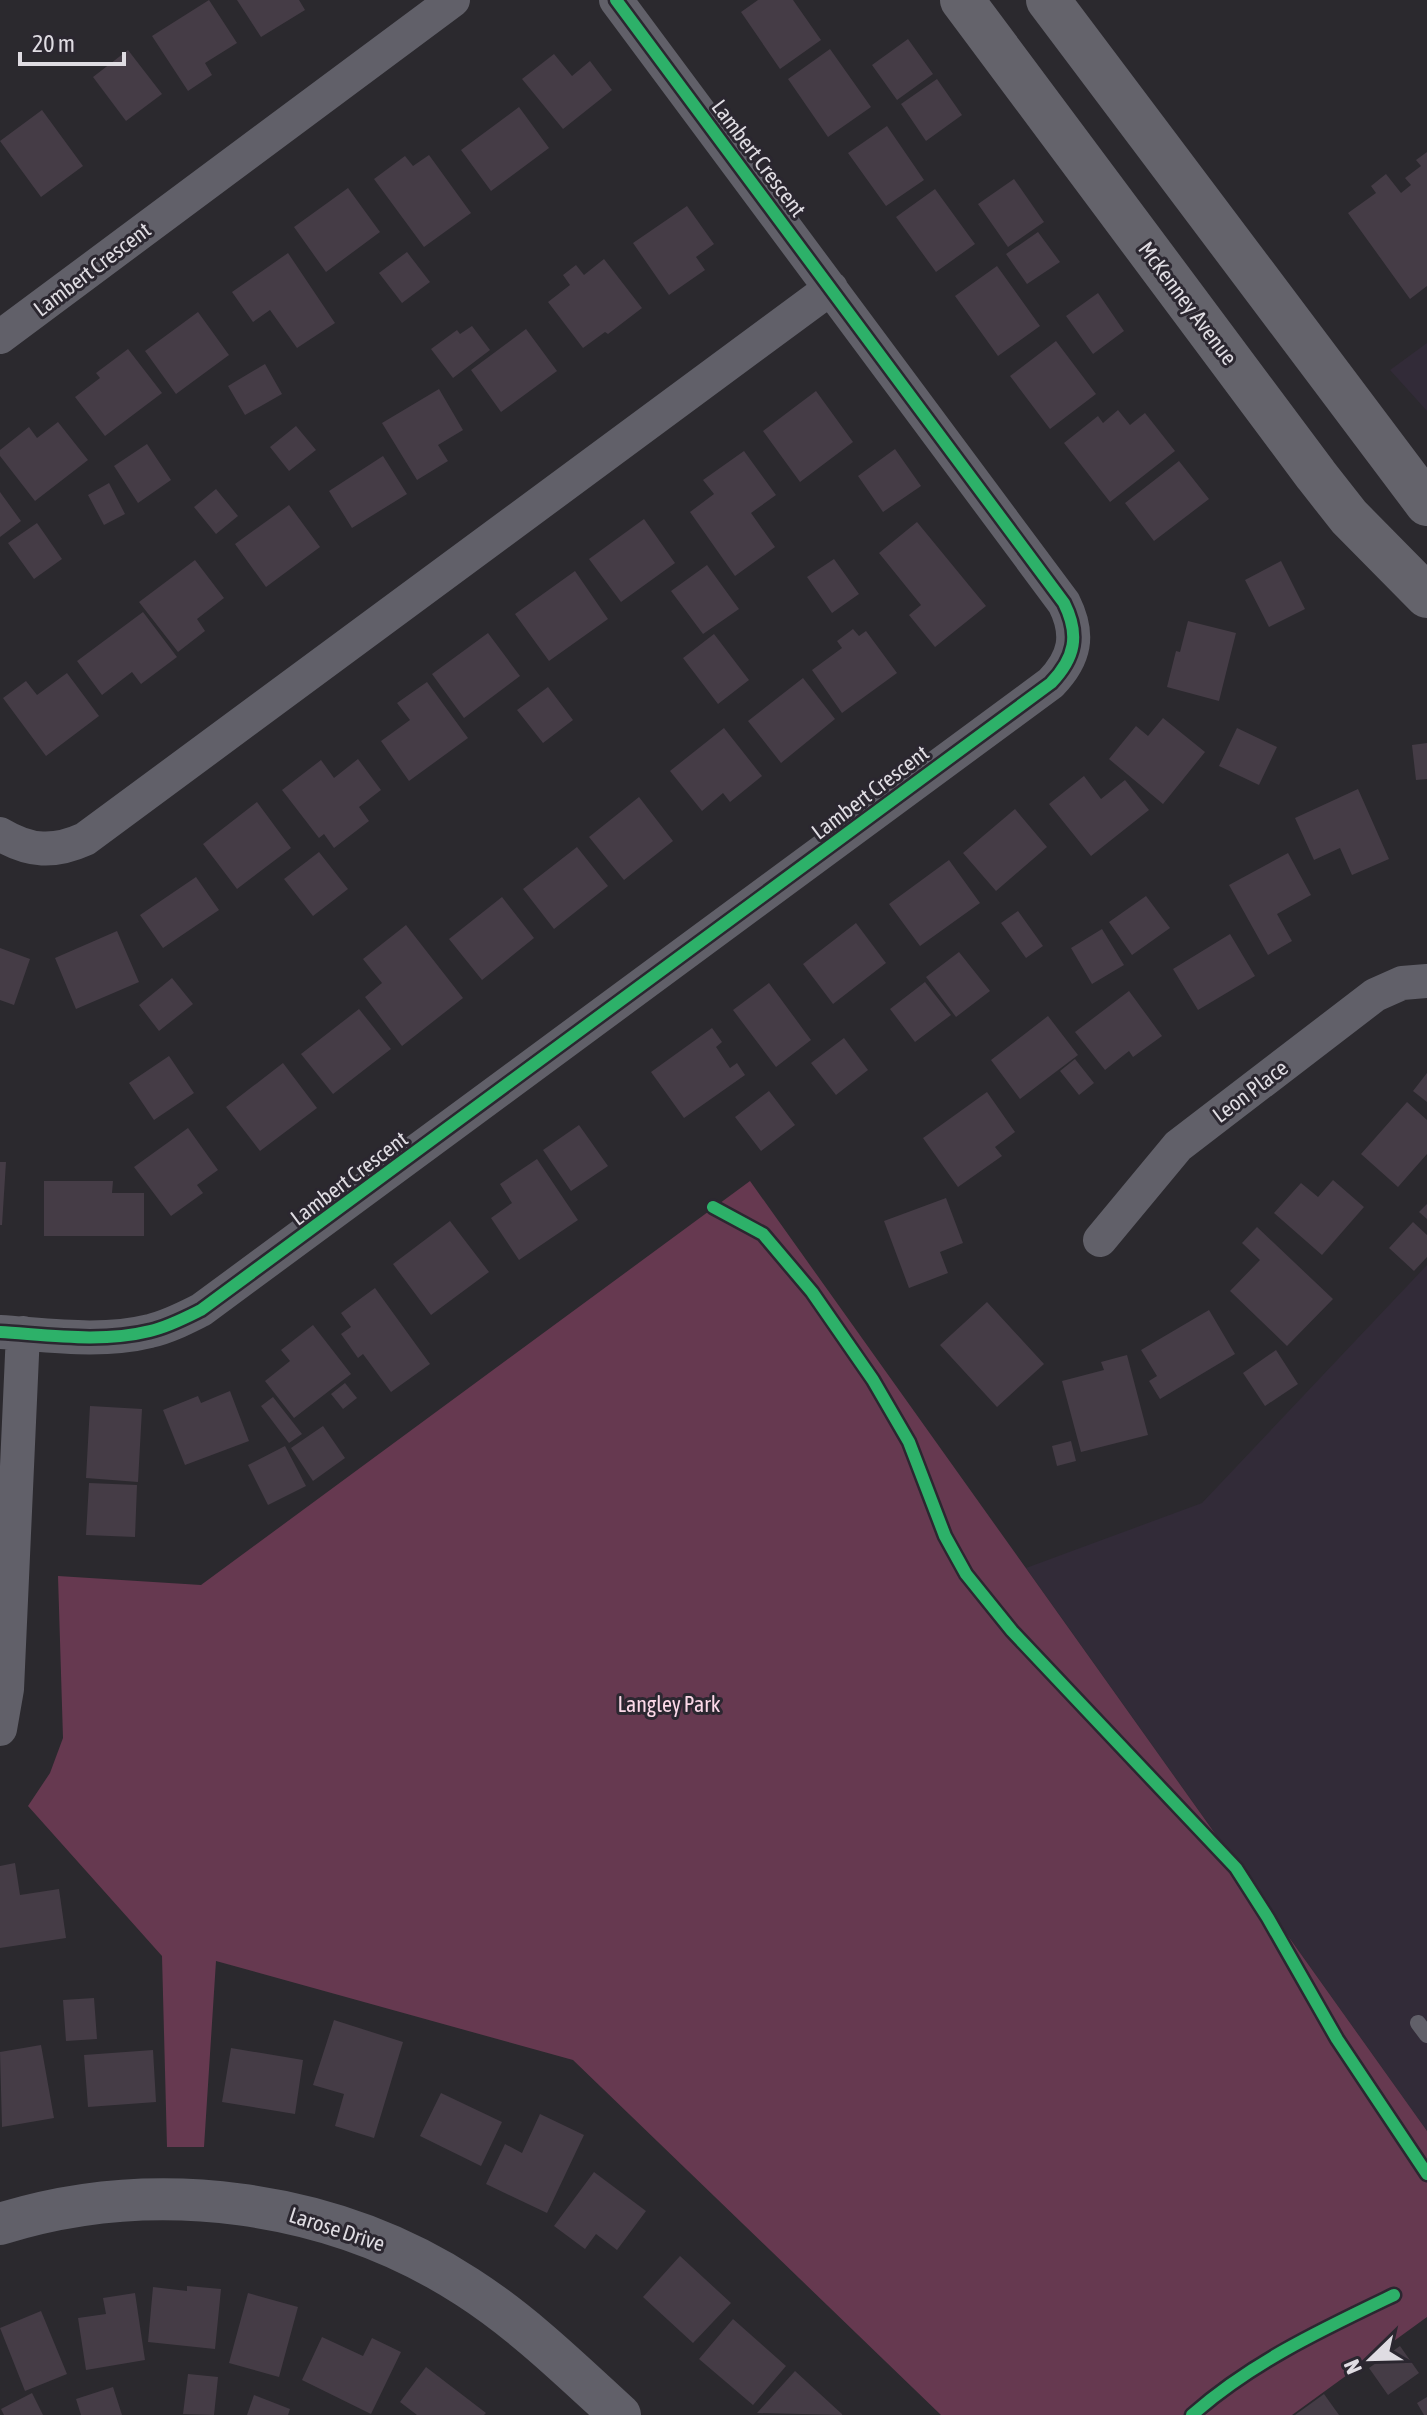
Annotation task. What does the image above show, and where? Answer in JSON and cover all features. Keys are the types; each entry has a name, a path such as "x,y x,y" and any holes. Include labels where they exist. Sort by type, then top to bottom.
{"main road":[{"name":"McKenney Avenue","path":"962,0 1316,475 1349,517 1427,596"},
{"path":"1048,0 1427,504"}],"street":[{"name":"Lambert Crescent","path":"0,337 453,0"},
{"name":"Lambert Crescent","path":"12,1332 73,1336 149,1332 182,1320 221,1298 1038,692 1061,673 1070,660 1075,646 1074,627 1064,603 616,0"},
{"path":"0,834 15,843 52,851 85,839 831,288"},
{"name":"Leon Place","path":"1100,1240 1178,1146 1375,995 1402,983 1427,981"},
{"path":"0,1729 7,1689 12,1332"},
{"name":"Larose Drive","path":"0,2224 80,2207 176,2200 257,2206 333,2224 397,2248 466,2286 542,2343 620,2415"}],"shaded area":[{"path":"1427,343 1427,411 1390,370"},
{"path":"1427,1265 1427,2131 1026,1568 1202,1503"}],"green space":[{"name":"Langley Park","path":"750,1181 1427,2131 1427,2317 1292,2415 941,2415 573,2060 216,1961 204,2147 167,2147 162,1956 28,1806 50,1773 63,1738 58,1576 201,1585"}],"building":[{"path":"209,0 237,43 205,63 212,75 188,91 152,36"},
{"path":"237,0 299,0 305,10 261,37"},
{"path":"758,0 793,0 821,40 780,69 741,12"},
{"path":"908,39 933,74 897,100 872,65"},
{"path":"830,49 871,107 828,137 788,79"},
{"path":"128,50 162,94 126,121 93,77"},
{"path":"554,54 572,76 590,61 612,90 563,129 522,79"},
{"path":"937,79 962,115 926,141 901,104"},
{"path":"519,107 549,148 491,191 461,150"},
{"path":"42,110 83,166 41,197 0,141"},
{"path":"887,126 924,180 886,206 848,153"},
{"path":"1427,152 1427,286 1410,299 1348,213 1376,193 1371,186 1386,174 1401,193 1411,185 1405,178 1421,166 1416,160"},
{"path":"429,155 471,213 424,247 374,179 405,156 413,166"},
{"path":"1014,179 1044,222 1008,247 978,204"},
{"path":"348,188 380,232 326,272 294,227"},
{"path":"935,189 975,244 936,272 896,217"},
{"path":"687,206 714,244 696,257 705,270 669,295 633,243"},
{"path":"1038,232 1060,262 1027,284 1006,254"},
{"path":"407,252 430,282 402,303 379,273"},
{"path":"288,253 335,323 297,348 270,310 253,322 232,292"},
{"path":"604,259 642,308 608,334 605,332 583,348 548,302 570,285 563,275 576,265 584,275"},
{"path":"997,266 1040,326 998,356 955,296"},
{"path":"1098,293 1124,331 1093,354 1066,316"},
{"path":"198,312 229,355 176,394 145,351"},
{"path":"472,326 490,350 453,378 431,349 457,330 460,334"},
{"path":"526,329 557,371 501,412 471,370"},
{"path":"1056,341 1096,394 1050,429 1010,376"},
{"path":"128,349 162,393 105,436 75,397 100,378 96,373"},
{"path":"265,364 282,394 245,415 228,386"},
{"path":"439,389 463,430 438,445 448,461 417,480 382,423"},
{"path":"816,391 853,442 800,482 763,431"},
{"path":"1118,410 1130,425 1145,413 1175,451 1110,502 1064,443 1098,416 1103,423"},
{"path":"58,422 88,460 35,501 0,456 0,450 29,427 37,438"},
{"path":"296,426 316,450 289,471 270,447"},
{"path":"147,444 171,480 138,503 114,466"},
{"path":"895,449 921,486 883,512 858,476"},
{"path":"744,451 776,495 751,513 775,547 735,576 690,512 714,494 703,480"},
{"path":"383,456 407,494 352,528 329,491"},
{"path":"1179,461 1209,499 1154,541 1125,503"},
{"path":"109,483 125,514 104,525 88,495"},
{"path":"216,489 238,516 216,534 194,507"},
{"path":"0,492 21,521 0,537"},
{"path":"289,505 320,547 266,587 235,544"},
{"path":"644,519 675,563 621,602 589,559"},
{"path":"917,522 986,606 935,647 909,615 921,605 879,553"},
{"path":"37,523 62,559 34,579 8,543"},
{"path":"834,559 859,594 832,613 807,577"},
{"path":"195,560 224,598 197,619 205,631 178,652 139,602"},
{"path":"1281,561 1305,609 1269,627 1245,580"},
{"path":"707,565 739,609 703,634 671,591"},
{"path":"575,571 608,619 549,661 515,614"},
{"path":"143,612 177,657 141,684 132,672 102,695 77,661"},
{"path":"1188,621 1236,633 1219,701 1167,687"},
{"path":"853,629 859,636 866,631 897,673 842,713 812,670 842,648 837,641"},
{"path":"488,633 520,676 464,718 432,674"},
{"path":"714,634 749,680 718,704 683,658"},
{"path":"67,673 99,716 46,756 3,698 26,681 37,695"},
{"path":"803,678 835,719 781,763 748,721"},
{"path":"427,682 468,738 409,781 381,741 410,720 397,703"},
{"path":"548,687 573,720 543,743 517,710"},
{"path":"1163,718 1205,752 1163,804 1109,759 1136,726 1148,736"},
{"path":"724,728 762,776 730,802 723,793 702,811 670,771"},
{"path":"1237,728 1277,747 1259,785 1219,766"},
{"path":"1427,743 1427,779 1416,780 1412,745"},
{"path":"358,759 381,790 359,807 369,821 334,848 324,834 319,838 282,790 321,760 334,778"},
{"path":"1084,776 1101,799 1125,780 1149,810 1091,856 1049,804"},
{"path":"1358,789 1389,859 1352,875 1340,848 1314,860 1295,818"},
{"path":"639,797 673,841 624,880 589,837"},
{"path":"257,802 291,848 237,889 203,844"},
{"path":"1015,809 1047,847 996,891 963,853"},
{"path":"577,847 608,886 554,929 523,889"},
{"path":"319,852 348,889 313,916 284,879"},
{"path":"1288,853 1311,895 1277,914 1292,941 1268,955 1229,885"},
{"path":"949,860 980,903 920,946 889,904"},
{"path":"196,877 219,910 163,948 140,915"},
{"path":"1146,896 1170,928 1132,955 1109,922"},
{"path":"502,897 534,938 482,980 449,939"},
{"path":"1018,911 1043,946 1026,958 1001,923"},
{"path":"856,923 886,963 833,1004 803,964"},
{"path":"406,925 463,998 402,1046 365,997 382,983 363,959"},
{"path":"1102,929 1124,965 1092,984 1071,948"},
{"path":"117,931 139,982 76,1009 55,958"},
{"path":"1230,934 1255,976 1198,1010 1173,969"},
{"path":"0,948 30,959 14,1005 0,1000"},
{"path":"959,952 990,991 956,1017 926,977"},
{"path":"172,978 193,1004 159,1031 139,1005"},
{"path":"925,982 951,1015 915,1042 890,1009"},
{"path":"769,983 811,1040 776,1067 733,1010"},
{"path":"1129,991 1162,1036 1133,1057 1129,1051 1105,1070 1075,1032"},
{"path":"359,1009 391,1049 333,1094 301,1054"},
{"path":"1048,1016 1078,1055 1020,1099 991,1060"},
{"path":"712,1028 722,1042 716,1047 730,1068 737,1063 745,1075 684,1118 651,1072"},
{"path":"844,1038 868,1070 836,1095 811,1063"},
{"path":"169,1056 194,1093 154,1120 129,1083"},
{"path":"1075,1059 1094,1083 1079,1095 1060,1071"},
{"path":"283,1063 317,1108 260,1151 226,1107"},
{"path":"1427,1073 1427,1102 1413,1091"},
{"path":"769,1091 795,1125 761,1151 735,1117"},
{"path":"987,1092 1015,1132 995,1147 1002,1156 958,1187 923,1138"},
{"path":"1407,1102 1427,1120 1427,1154 1398,1187 1361,1154"},
{"path":"579,1125 608,1166 571,1191 543,1150"},
{"path":"188,1128 218,1170 197,1185 203,1193 171,1216 134,1167"},
{"path":"537,1159 578,1220 519,1260 491,1218 512,1203 500,1184"},
{"path":"0,1162 6,1162 2,1225 0,1225"},
{"path":"1333,1180 1364,1207 1322,1255 1274,1213 1301,1183 1318,1197"},
{"path":"44,1181 113,1181 112,1193 144,1193 144,1236 44,1236"},
{"path":"946,1198 963,1243 940,1252 948,1273 909,1288 884,1221"},
{"path":"1427,1204 1427,1219 1419,1212"},
{"path":"450,1221 489,1272 431,1315 393,1264"},
{"path":"1413,1222 1427,1235 1427,1257 1414,1271 1389,1248"},
{"path":"1257,1227 1333,1299 1287,1346 1230,1291 1260,1260 1242,1243"},
{"path":"375,1288 430,1364 391,1392 363,1354 358,1358 341,1334 351,1327 341,1313"},
{"path":"987,1302 1044,1364 997,1407 940,1345"},
{"path":"1209,1310 1235,1354 1160,1399 1149,1381 1157,1376 1141,1350"},
{"path":"313,1325 351,1374 294,1418 265,1381 290,1361 281,1350"},
{"path":"1276,1350 1298,1384 1265,1406 1243,1373"},
{"path":"1127,1355 1148,1435 1081,1452 1062,1381 1104,1370 1101,1362"},
{"path":"345,1383 357,1398 343,1409 331,1394"},
{"path":"230,1391 249,1441 185,1465 163,1410 198,1396 201,1403"},
{"path":"273,1397 302,1434 289,1443 261,1406"},
{"path":"90,1406 142,1409 138,1482 86,1478"},
{"path":"323,1426 345,1458 313,1481 291,1448"},
{"path":"1071,1441 1076,1461 1057,1466 1052,1446"},
{"path":"285,1446 306,1486 268,1505 248,1465"},
{"path":"89,1483 137,1485 135,1537 86,1535"},
{"path":"15,1863 20,1895 59,1889 66,1938 0,1948 0,1866"},
{"path":"94,1998 97,2039 66,2041 63,2000"},
{"path":"334,2020 403,2042 374,2138 335,2126 344,2094 313,2085"},
{"path":"41,2045 54,2118 2,2127 0,2052"},
{"path":"231,2048 303,2060 295,2114 222,2102"},
{"path":"153,2050 156,2102 88,2107 84,2055"},
{"path":"441,2093 502,2122 481,2166 420,2136"},
{"path":"540,2114 584,2135 547,2213 486,2184 505,2144 522,2153"},
{"path":"594,2172 646,2211 617,2250 596,2234 585,2249 554,2226"},
{"path":"680,2256 731,2303 693,2343 643,2297"},
{"path":"187,2286 221,2289 215,2349 148,2342 153,2287 187,2291"},
{"path":"135,2293 145,2360 86,2370 78,2318 106,2314 103,2298"},
{"path":"248,2293 298,2307 279,2377 229,2363"},
{"path":"41,2311 67,2374 25,2391 0,2328"},
{"path":"733,2319 786,2366 753,2405 699,2359"},
{"path":"322,2337 363,2356 372,2338 401,2352 371,2414 302,2380"},
{"path":"1400,2346 1419,2373 1388,2395 1369,2368"},
{"path":"426,2367 486,2413 417,2415 400,2402"},
{"path":"795,2371 843,2415 757,2413"},
{"path":"188,2374 218,2377 214,2415 183,2414"},
{"path":"113,2387 122,2415 81,2415 76,2399"},
{"path":"32,2393 43,2415 4,2415 1,2409"},
{"path":"1324,2394 1339,2415 1295,2415"},
{"path":"254,2395 290,2409 288,2415 247,2415"},
{"path":"1427,2397 1427,2415 1424,2415 1417,2403"}],"cycle path":[{"path":"0,1332 75,1337 132,1335 163,1327 201,1310 1051,683 1070,655 1072,625 1064,603 616,0"},
{"path":"713,1207 763,1234 812,1292 873,1380 909,1442 945,1536 966,1574 1012,1631 1236,1868 1337,2039 1427,2174"},
{"path":"1192,2415 1264,2363 1394,2295"}]}
